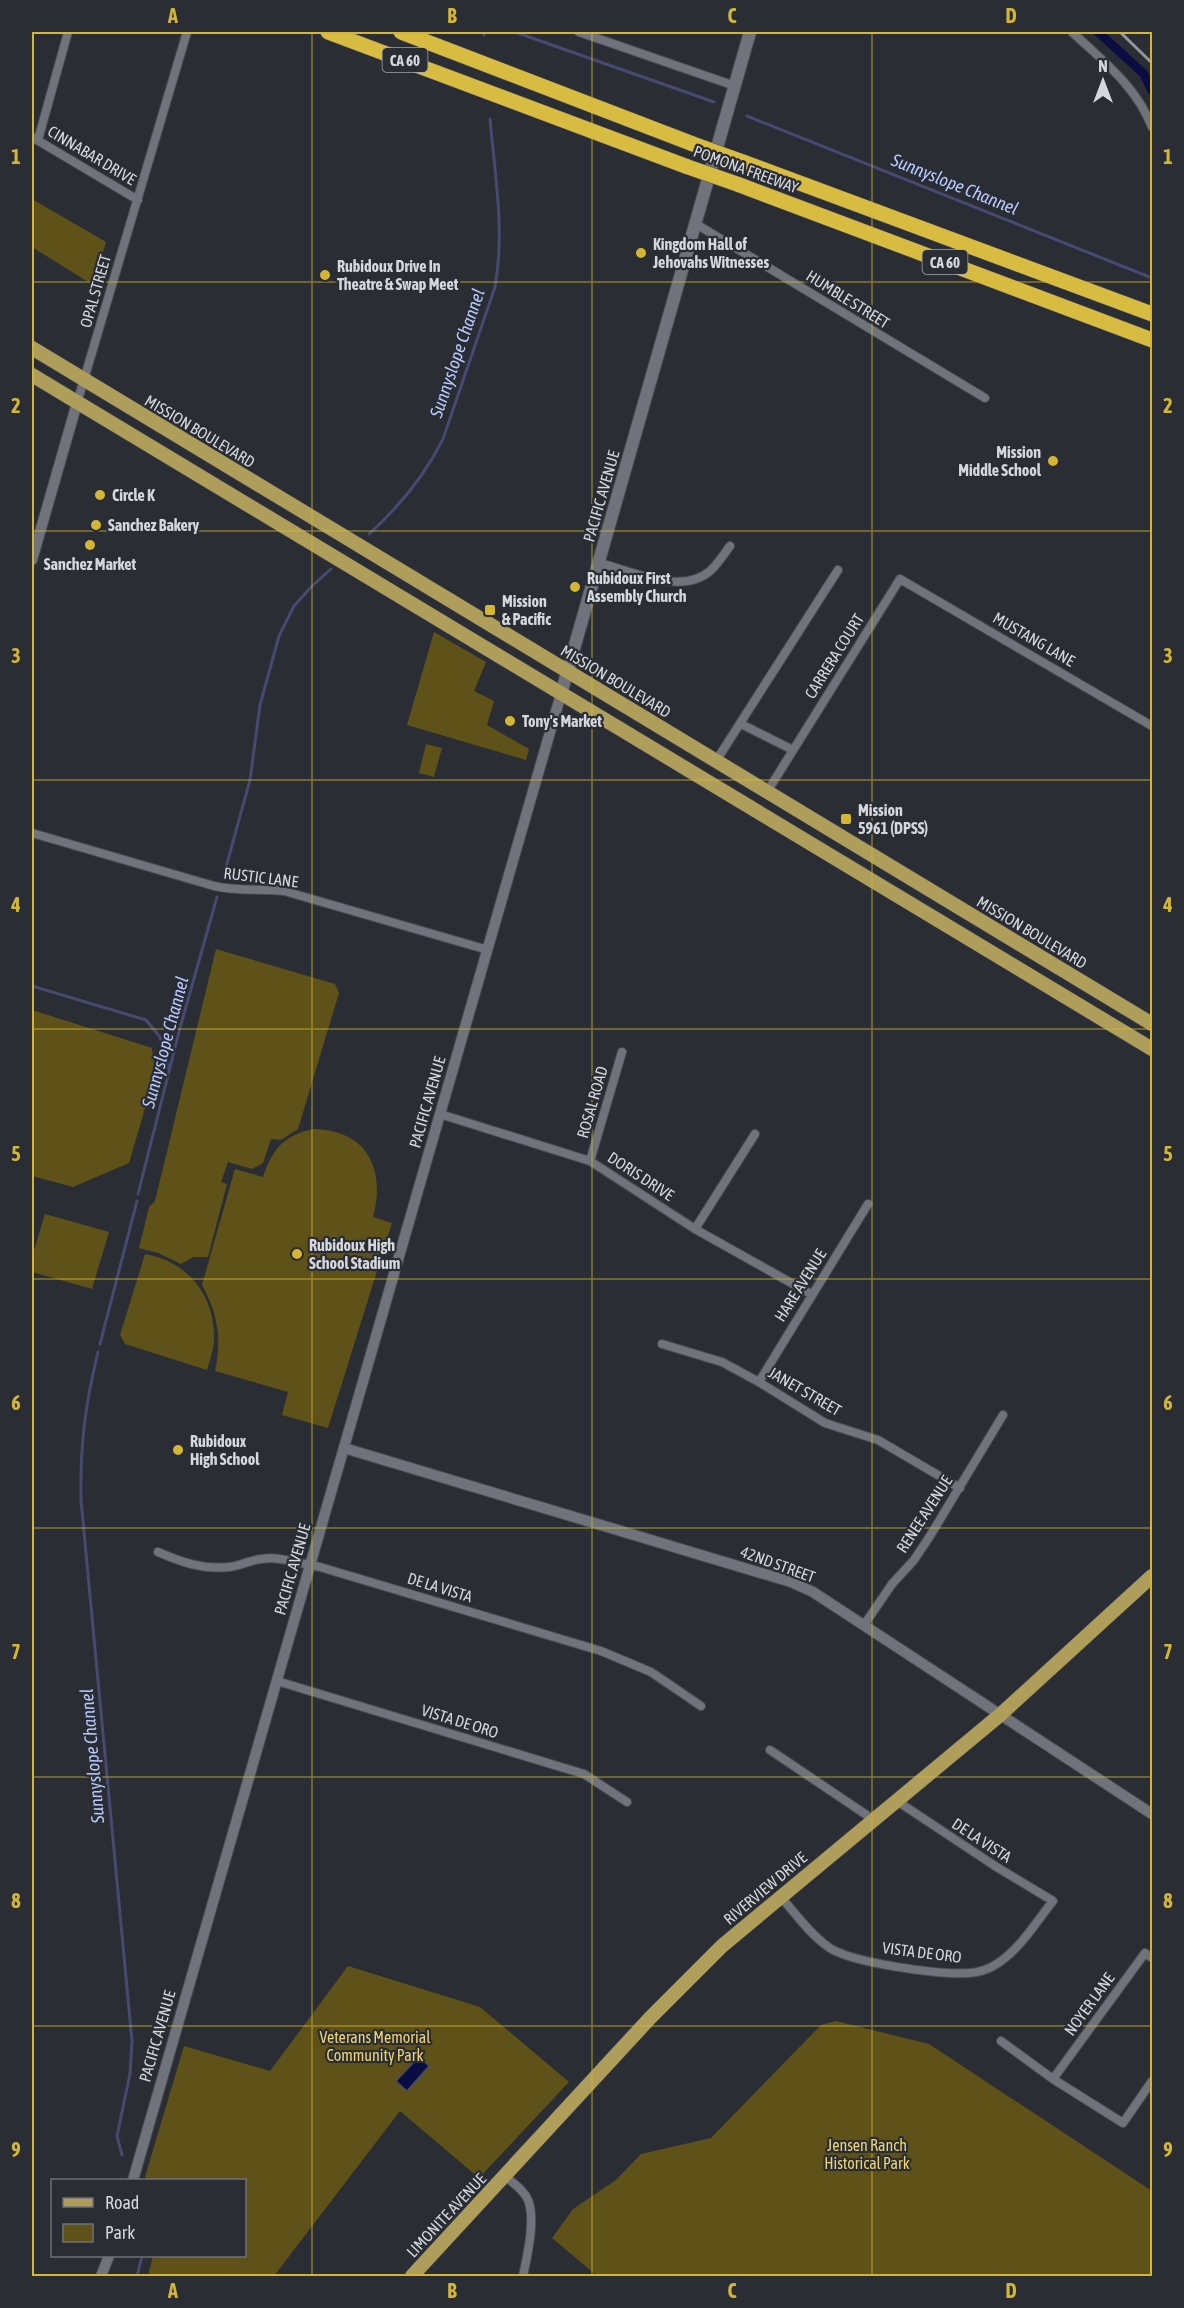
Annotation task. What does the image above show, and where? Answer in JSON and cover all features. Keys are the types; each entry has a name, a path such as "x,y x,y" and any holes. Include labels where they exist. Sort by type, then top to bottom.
{"highway":[{"name":"POMONA FREEWAY","path":"328,32 1152,340"},
{"name":"POMONA FREEWAY","path":"401,32 693,144 1152,314"}],"main road":[{"name":"PACIFIC AVENUE","path":"561,694 750,32"},
{"name":"MISSION BOULEVARD","path":"32,348 1152,1024"},
{"path":"32,375 1152,1049"},
{"name":"RIVERVIEW DRIVE","path":"505,2176 668,1999 722,1946 1000,1715 1152,1576"},
{"name":"LIMONITE AVENUE","path":"412,2277 505,2176"}],"street":[{"path":"35,138 68,32"},
{"name":"OPAL STREET","path":"32,560 187,32"},
{"path":"579,32 735,86"},
{"path":"1072,32 1125,81 1139,99 1152,127"},
{"name":"CINNABAR DRIVE","path":"35,138 138,200"},
{"name":"HUMBLE STREET","path":"696,224 984,398"},
{"path":"599,563 671,583 693,582 709,572 730,546"},
{"path":"716,761 838,570"},
{"name":"MUSTANG LANE","path":"900,579 1152,726"},
{"name":"CARRERA COURT","path":"767,792 900,579"},
{"name":"PACIFIC AVENUE","path":"134,2179 561,694"},
{"path":"741,724 793,750"},
{"name":"RUSTIC LANE","path":"32,833 214,886 245,891 266,889 284,891 488,950"},
{"name":"ROSAL ROAD","path":"590,1161 622,1052"},
{"name":"DORIS DRIVE","path":"440,1114 590,1161 695,1229 811,1294"},
{"path":"695,1229 754,1134"},
{"name":"HARE AVENUE","path":"759,1382 868,1204"},
{"name":"JANET STREET","path":"662,1344 722,1362 825,1423 878,1440 960,1488"},
{"name":"RENEE AVENUE","path":"864,1625 892,1584 914,1560 1003,1415"},
{"name":"42ND STREET","path":"344,1448 791,1582 813,1592 1152,1814"},
{"name":"DE LA VISTA","path":"158,1552 188,1564 212,1568 231,1567 261,1558 310,1566 601,1651 651,1672 701,1706"},
{"name":"VISTA DE ORO","path":"278,1681 584,1774 627,1802"},
{"path":"770,1750 874,1820"},
{"name":"DE LA VISTA","path":"897,1801 995,1866 1053,1901"},
{"name":"VISTA DE ORO","path":"780,1896 828,1948 848,1957 920,1970 971,1974 994,1966 1012,1953 1053,1901"},
{"name":"NOYER LANE","path":"1053,2079 1145,1953 1152,1958"},
{"path":"1001,2041 1053,2079 1123,2123 1152,2081"},
{"path":"505,2176 520,2188 528,2200 531,2227 523,2277"},
{"path":"101,2277 109,2257"}],"green space":[{"path":"32,199 106,242 93,285 32,247"},
{"path":"434,632 486,662 474,691 494,701 487,725 529,749 526,760 407,725"},
{"path":"426,744 442,748 434,777 419,773"},
{"path":"216,949 335,984 339,993 298,1129 281,1140 271,1139 263,1163 252,1169 228,1162 221,1182 227,1184 208,1257 193,1257 181,1264 158,1253 139,1248 149,1207 155,1201"},
{"path":"32,1010 152,1048 155,1074 129,1163 73,1187 32,1176"},
{"name":"Rubidoux High School Stadium","path":"314,1129 347,1136 368,1155 377,1183 373,1217 392,1223 328,1428 282,1415 288,1392 215,1371 218,1348 217,1327 212,1306 202,1285 235,1169 263,1177 271,1158 281,1144 295,1135"},
{"path":"45,1214 109,1232 92,1289 32,1272 32,1257"},
{"path":"145,1254 174,1264 186,1272 204,1294 210,1308 214,1338 207,1370 125,1344 120,1335"},
{"name":"Veterans Memorial Community Park","path":"348,1966 480,2007 569,2082 479,2178 400,2111 274,2276 148,2276 153,2257 246,2257 246,2179 147,2179 145,2177 184,2046 270,2071"},
{"name":"Jensen Ranch Historical Park","path":"836,2021 929,2044 1152,2191 1152,2276 597,2276 552,2238 573,2209 616,2180 641,2154 711,2138 821,2025"}],"shaded area":[{"path":"417,2055 429,2066 407,2091 396,2081 413,2063"}],"waterway":[{"name":"Sunnyslope Channel","path":"515,32 714,102"},
{"path":"1098,32 1144,74 1152,91"},
{"name":"Sunnyslope Channel","path":"747,116 1152,278"},
{"name":"Sunnyslope Channel","path":"369,534 410,490 428,466 443,439 495,287 499,224 490,119"},
{"name":"Sunnyslope Channel","path":"223,878 250,780 260,705 279,636 294,606 331,569"},
{"name":"Sunnyslope Channel","path":"138,1194 180,1028 217,897"},
{"path":"32,986 146,1020 160,1037 169,1070"},
{"name":"Sunnyslope Channel","path":"100,1344 137,1201"},
{"name":"Sunnyslope Channel","path":"98,1352 84,1426 81,1500 132,2041 130,2074 117,2136 122,2155"},
{"name":"Sunnyslope Channel","path":"137,2276 142,2257"}],"railway":[{"path":"1120,32 1152,63"}],"place":[{"name":"Kingdom Hall of Jehovahs Witnesses","path":"641,253"},
{"name":"Rubidoux Drive In Theatre & Swap Meet","path":"325,275"},
{"name":"Mission Middle School","path":"1053,461"},
{"name":"Circle K","path":"100,495"},
{"name":"Sanchez Bakery","path":"96,525"},
{"name":"Sanchez Market","path":"90,545"},
{"name":"Rubidoux First Assembly Church","path":"575,587"},
{"name":"Mission & Pacific","path":"490,610"},
{"name":"Tony's Market","path":"510,721"},
{"name":"Mission 5961 (DPSS)","path":"846,819"},
{"name":"Rubidoux High School Stadium","path":"297,1254"},
{"name":"Rubidoux High School","path":"178,1450"}]}
